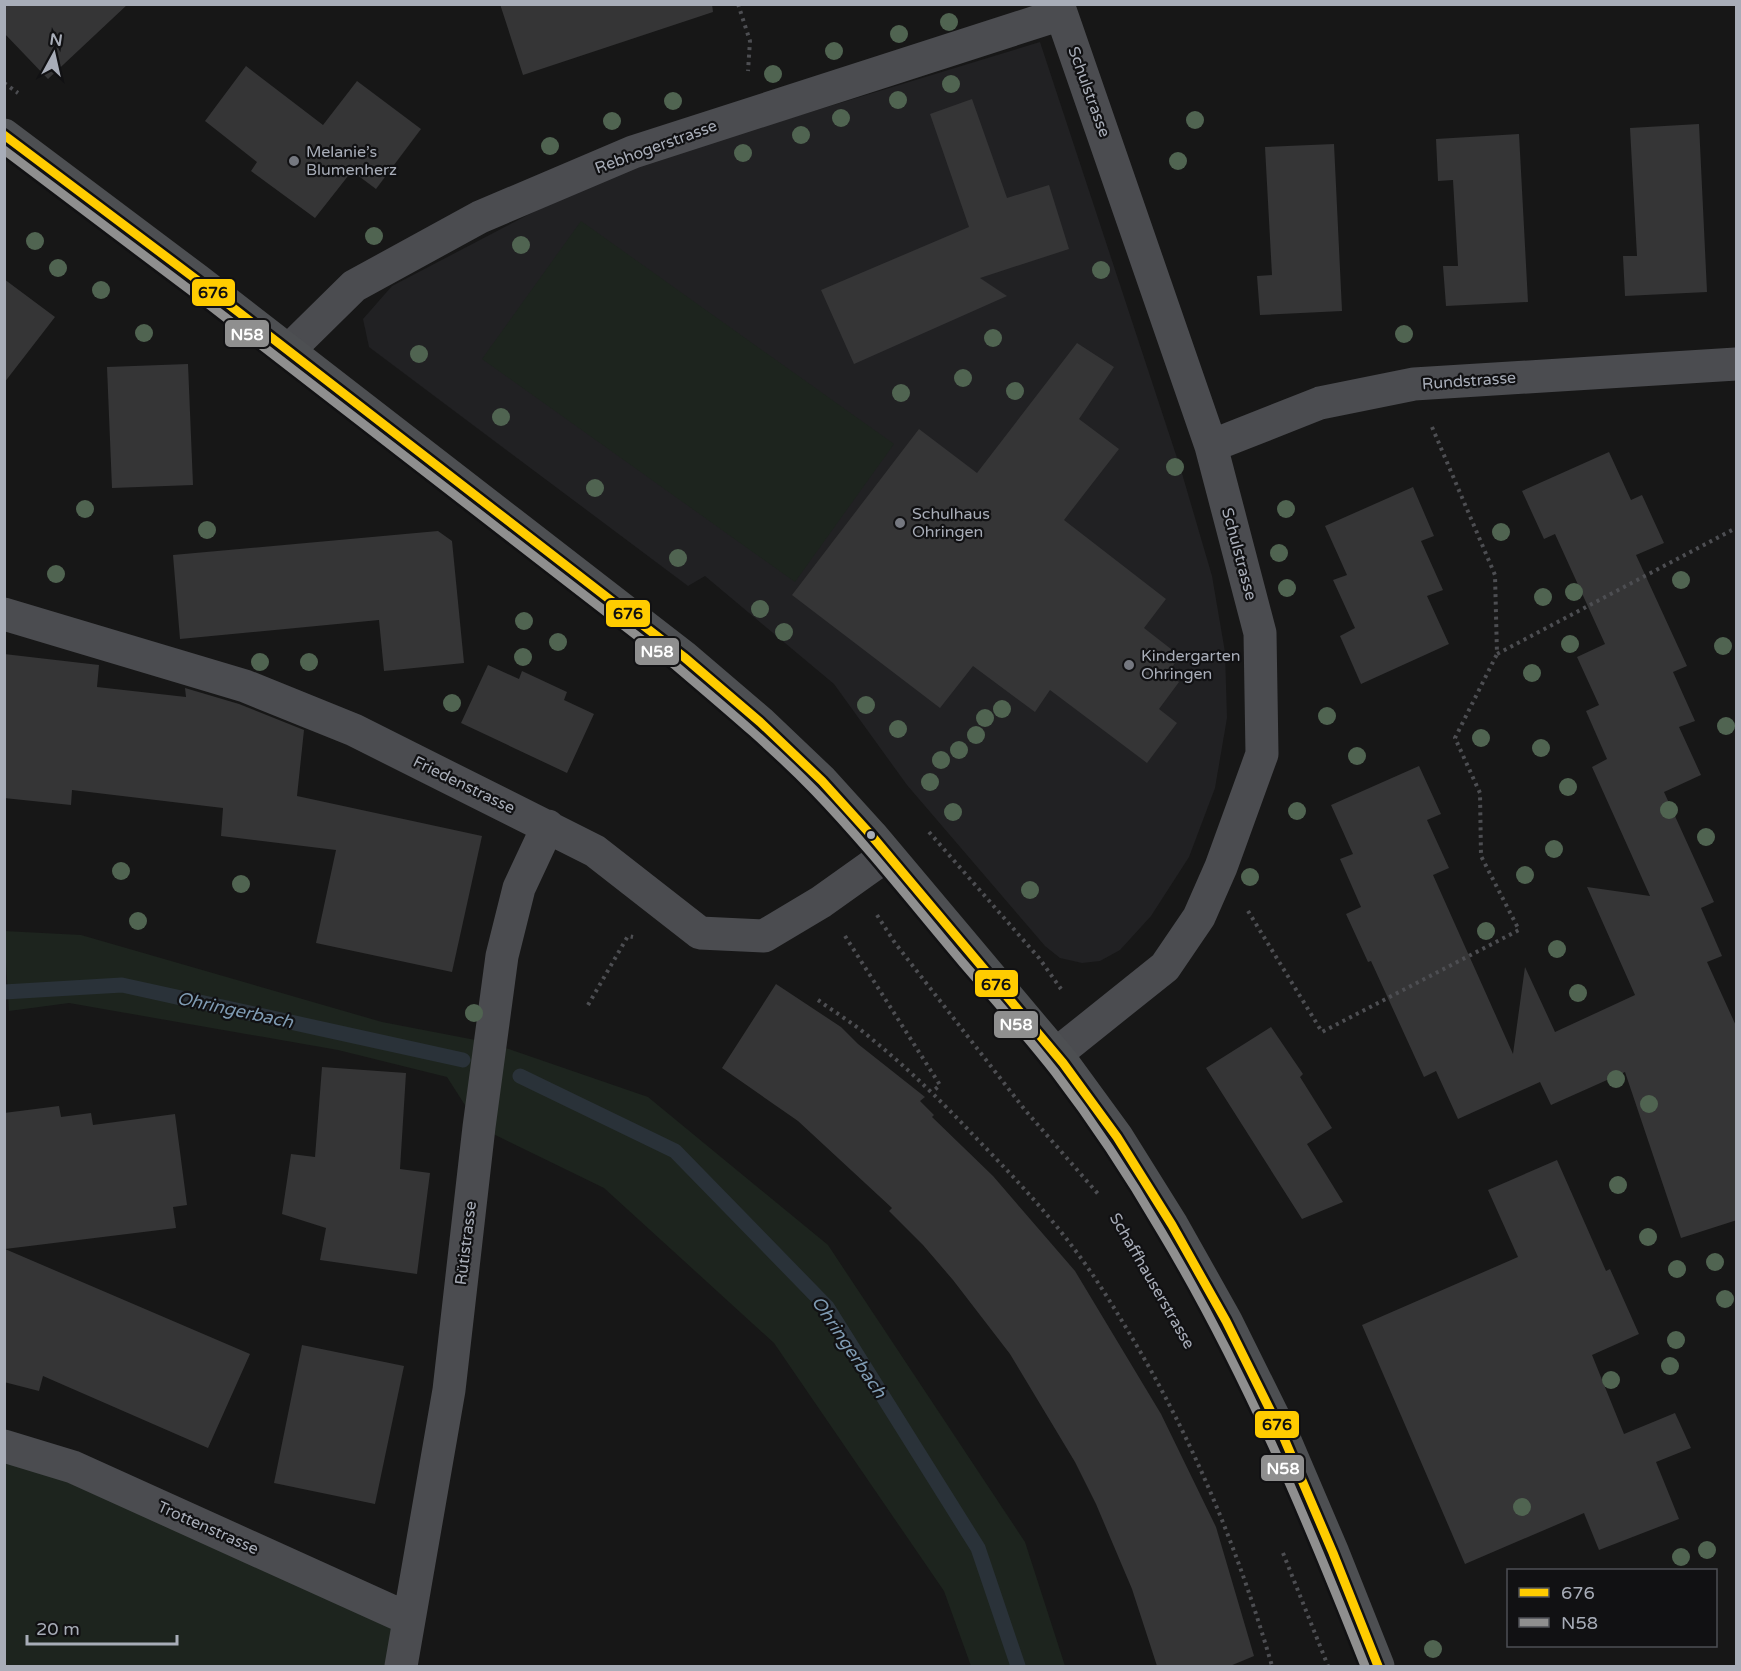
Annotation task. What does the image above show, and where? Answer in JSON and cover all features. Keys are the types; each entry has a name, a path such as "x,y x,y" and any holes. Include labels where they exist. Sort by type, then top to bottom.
{"main road":[{"path":"4,135 197,280 684,657 822,781 1055,1055 1117,1137 1172,1225 1226,1321 1283,1436 1378,1666"}],"street":[{"name":"Rebhogerstrasse","path":"288,351 354,286 480,217 633,152 760,112 1060,9"},
{"name":"Schulstrasse","path":"1055,1055 1165,967 1199,918 1221,867 1262,754 1260,633 1211,446 1060,9"},
{"name":"Rundstrasse","path":"1211,446 1320,403 1414,384 1736,370"},
{"name":"Friedenstrasse","path":"4,614 244,686 354,730 595,851 700,933 764,936 821,902 887,855"},
{"name":"Rütistrasse","path":"401,1666 449,1390 479,1127 502,956 519,888 548,826"},
{"name":"Trottenstrasse","path":"4,1446 73,1467 409,1619"}],"path":[{"path":"738,4 750,41 747,69 760,112"},
{"path":"1221,867 1322,1032 1519,930 1481,856 1479,793 1455,738 1497,654 1495,575 1414,384"},
{"path":"1497,654 1737,528"},
{"path":"843,933 940,1085 932,1092"},
{"path":"588,1005 628,936"},
{"name":"Schaffhauserstrasse","path":"895,944 1025,1110 1102,1198"},
{"path":"818,1000 873,1039 932,1092 1009,1172 1072,1246 1116,1311 1162,1388 1198,1460 1232,1542 1255,1607 1272,1666"},
{"path":"1280,1546 1328,1666"}],"shaded area":[{"name":"Schulhaus Ohringen","path":"1040,42 1181,470 1212,576 1225,652 1227,718 1215,788 1189,857 1151,916 1120,950 1100,961 1082,963 1060,958 1045,946 907,785 834,684 705,576 688,586 369,347 363,319 392,286 604,175"},
{"path":"581,221 894,444 795,582 482,359"},
{"path":"4,931 81,935 382,1022 491,1043 648,1097 828,1245 1025,1542 1065,1666 971,1666 944,1591 774,1343 604,1188 479,1127 447,1077 338,1050 69,1003 9,1011"},
{"path":"4,1446 409,1619 401,1666 5,1666"}],"building":[{"path":"4,4 128,4 48,79 4,33"},
{"path":"500,4 712,4 713,12 523,75"},
{"path":"246,66 323,125 357,81 421,129 376,189 352,171 315,218 251,171 257,162 205,121"},
{"path":"972,99 1007,198 1049,185 1069,249 980,278 1007,296 854,364 821,290 969,227 930,114"},
{"path":"1699,124 1707,292 1625,296 1623,256 1637,256 1630,128"},
{"path":"1519,134 1528,302 1446,306 1443,266 1458,266 1453,180 1438,181 1436,139"},
{"path":"1334,144 1342,311 1260,315 1257,276 1272,275 1265,147"},
{"path":"4,279 55,317 4,383"},
{"path":"1077,343 1114,367 1079,419 1119,449 1064,520 1166,599 1144,628 1180,656 1167,674 1179,682 1159,709 1177,723 1147,763 1050,690 1035,712 973,666 940,708 792,595 919,429 977,473"},
{"path":"188,364 193,485 112,488 107,367"},
{"path":"1609,452 1631,500 1642,495 1664,543 1636,555 1687,666 1673,672 1695,721 1679,727 1701,775 1664,792 1714,902 1701,908 1722,956 1707,962 1737,1028 1737,1220 1681,1238 1625,1072 1551,1105 1540,1082 1458,1119 1436,1071 1424,1077 1371,961 1368,962 1346,914 1361,907 1340,859 1353,854 1331,805 1419,766 1441,814 1427,820 1449,868 1433,875 1513,1054 1525,967 1555,1032 1635,995 1587,887 1650,896 1592,767 1607,759 1586,711 1599,705 1577,657 1605,644 1555,534 1544,539 1522,491"},
{"path":"1413,487 1434,536 1421,541 1443,590 1427,596 1449,644 1361,684 1340,636 1355,628 1333,580 1347,575 1325,526"},
{"path":"438,531 452,541 464,663 384,671 379,620 180,639 173,555"},
{"path":"4,654 99,665 97,687 186,697 185,688 239,704 304,730 297,796 482,836 452,972 316,943 336,850 221,836 223,808 72,790 71,805 4,798"},
{"path":"488,665 519,679 522,671 567,692 564,700 594,714 567,773 461,723"},
{"path":"776,984 841,1027 858,1044 925,1097 920,1101 934,1115 932,1117 993,1176 1075,1271 1161,1414 1216,1527 1254,1656 1230,1666 1157,1666 1132,1589 1096,1504 1075,1462 1010,1354 953,1280 923,1245 889,1211 892,1208 798,1121 722,1068"},
{"path":"1271,1027 1303,1074 1300,1077 1332,1128 1307,1144 1343,1202 1302,1219 1206,1068"},
{"path":"322,1067 406,1073 400,1169 430,1173 417,1274 320,1260 326,1228 282,1214 291,1154 315,1157"},
{"path":"59,1106 61,1117 91,1113 93,1125 175,1114 187,1205 173,1207 176,1228 5,1249 250,1354 208,1448 43,1376 39,1391 4,1382 4,1113"},
{"path":"1557,1160 1606,1271 1610,1269 1639,1334 1592,1355 1624,1434 1675,1413 1691,1448 1656,1462 1679,1519 1599,1550 1584,1513 1465,1564 1362,1325 1518,1257 1488,1190"},
{"path":"302,1345 404,1366 375,1504 274,1483"}],"waterway":[{"name":"Ohringerbach","path":"4,992 122,985 463,1060"},
{"name":"Ohringerbach","path":"520,1076 675,1151 827,1307 978,1548 1018,1666"}],"transit line":[{"name":"676","path":"4,135 197,280 684,657 760,722 822,781 871,835 1063,1063 1117,1137 1172,1225 1226,1321 1283,1436 1378,1666"},
{"name":"N58","path":"4,150 190,290 676,666 781,758 853,832 1055,1072 1097,1130 1136,1190 1220,1336 1272,1444 1365,1666"}],"place":[{"name":"Melanie’s Blumenherz","path":"294,161"},
{"name":"Schulhaus Ohringen","path":"900,523"},
{"name":"Kindergarten Ohringen","path":"1129,665"}]}
